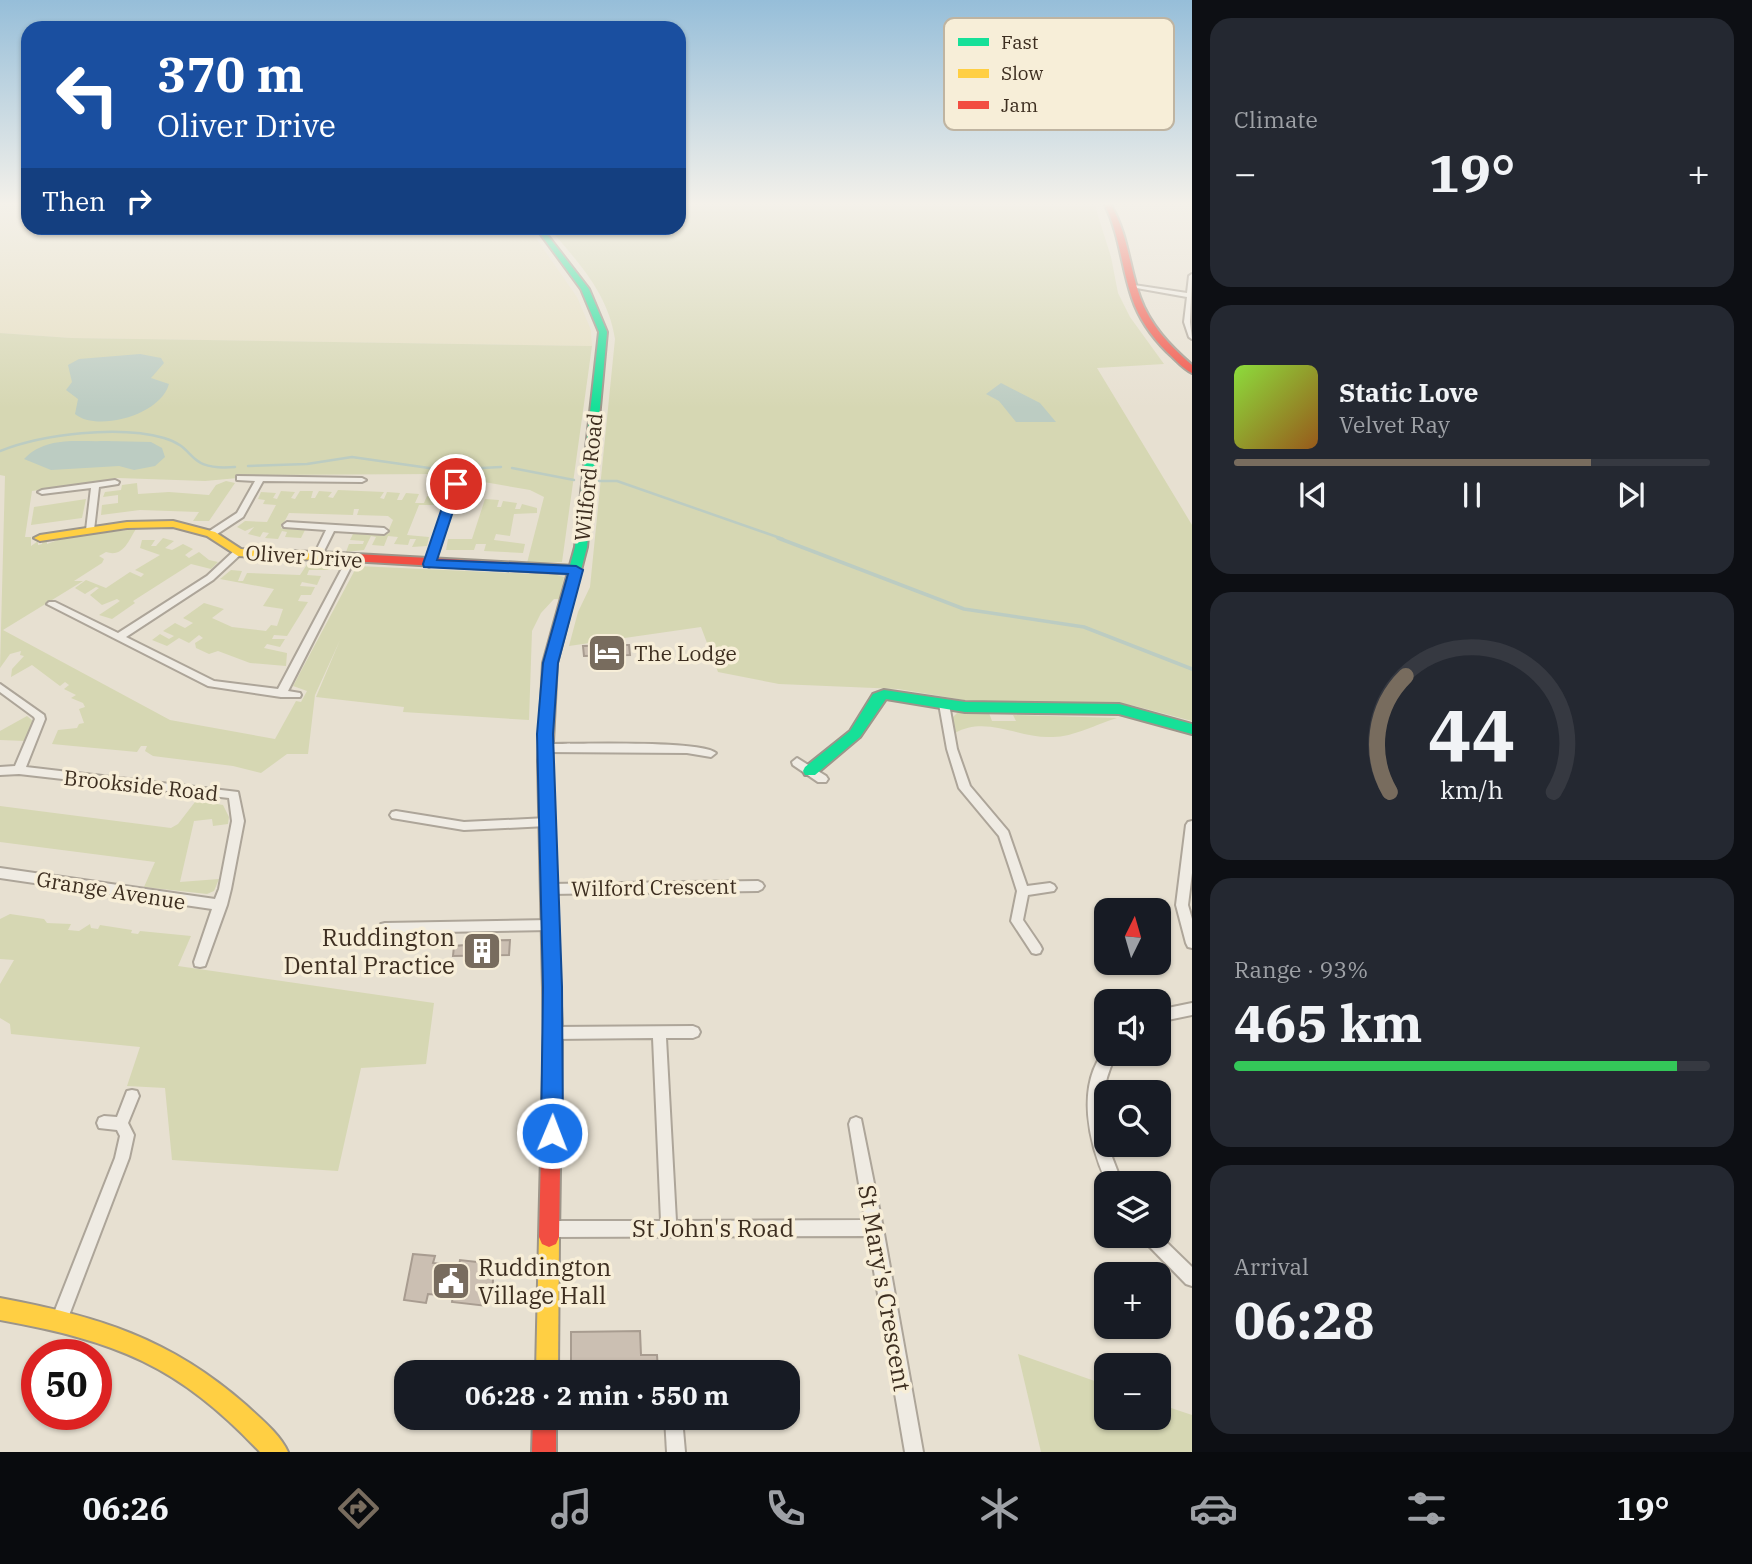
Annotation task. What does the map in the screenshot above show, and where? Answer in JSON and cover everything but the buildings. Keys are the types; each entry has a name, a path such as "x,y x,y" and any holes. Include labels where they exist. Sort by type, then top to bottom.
{"main road":[{"name":"Wilford Road","path":"547,1360 553,1033 545,748 550,663 576,570 603,332 596,308 572,273"},
{"path":"1131,273 1134,287 1153,329 1192,370"},
{"name":"Oliver Drive","path":"40,538 90,530 163,524 211,534 223,546 237,552 576,570"},
{"path":"816,775 855,734 878,697 884,694 983,708 1119,709 1192,729"},
{"path":"0,1310 60,1318 123,1338 192,1373 239,1409 276,1452"},
{"path":"544,1452 545,1430"}],"street":[{"path":"1192,276 1187,322 1192,337"},
{"path":"1134,287 1189,295"},
{"path":"240,478 362,480"},
{"path":"211,534 240,515 260,479"},
{"path":"42,492 115,482"},
{"path":"436,484 474,486"},
{"path":"429,564 456,484"},
{"path":"90,530 95,485"},
{"path":"287,525 383,531"},
{"path":"317,557 331,528"},
{"path":"119,637 210,578 237,552"},
{"path":"281,694 351,559"},
{"path":"52,604 212,684 296,695"},
{"path":"0,688 40,719 19,770"},
{"path":"944,704 952,749 965,788 1004,834 1023,891 1017,921 1036,949"},
{"path":"545,748 683,749 711,753"},
{"path":"797,761 816,775"},
{"name":"Brookside Road","path":"0,771 19,770 234,795 238,821 221,905 200,962"},
{"path":"396,815 464,826 547,822"},
{"path":"1192,825 1182,912 1192,943"},
{"name":"Grange Avenue","path":"0,873 221,905"},
{"name":"Wilford Crescent","path":"549,889 758,886"},
{"path":"1023,891 1050,888"},
{"path":"385,928 550,925"},
{"path":"1171,1013 1192,1009"},
{"path":"659,1032 669,1229"},
{"path":"553,1033 693,1032"},
{"path":"1105,1066 1098,1082 1095,1116 1101,1148 1110,1171"},
{"path":"121,1124 132,1096"},
{"path":"104,1123 121,1124"},
{"path":"60,1318 122,1158 127,1135 121,1124"},
{"name":"St Mary's Crescent","path":"856,1124 914,1452"},
{"name":"St John's Road","path":"550,1229 875,1228"},
{"path":"1161,1248 1192,1278"},
{"path":"675,1430 676,1452"}],"shaded area":[{"path":"0,273 560,273 577,297 591,330 592,346 71,338 0,333"},
{"path":"140,354 161,358 164,363 151,378 169,384 153,405 126,418 112,421 85,419 75,414 78,399 66,390 72,382 68,365 79,359"},
{"path":"1001,383 1040,403 1056,422 1016,422 999,401 986,394"},
{"path":"151,442 162,448 165,457 155,466 134,470 119,466 51,470 24,459 52,443"}],"green space":[{"path":"586,273 1114,273 1118,293 1130,317 1164,364 1097,368 1192,525 1192,721 1131,705 982,703 898,689 779,684 718,672 701,627 569,646 578,612 590,587 615,339 606,307"},
{"path":"0,333 71,338 592,346 562,562 527,563 544,497 530,490 438,474 241,475 238,478 205,481 118,478 32,491 25,537 31,537 31,546 38,541 38,545 42,544 43,540 47,539 47,544 63,538 136,529 122,550 106,552 99,556 104,559 102,563 74,581 83,581 3,630 170,720 275,739 296,701 301,702 307,691 293,686 357,566 557,575 564,577 559,599 554,599 541,613 532,631 529,720 403,712 404,707 316,697 340,640 315,695 308,754 287,754 261,773 233,766 153,756 145,751 147,746 141,746 137,752 52,744 58,730 77,728 84,723 79,709 85,707 83,703 71,698 76,695 64,689 69,685 65,682 60,686 32,665 11,677 12,669 24,656 20,655 21,651 10,654 0,668 5,476 0,475"},
{"path":"226,481 235,483 209,521 193,521 199,512 140,510 101,515 102,505 118,503 118,495 103,497 105,492 121,490 122,485 137,483 138,494 169,492 209,495 216,485"},
{"path":"338,490 384,492 380,498 384,499 387,492 400,493 397,500 402,500 406,493 419,494 415,503 424,503 427,496 441,497 444,491 447,491 443,505 419,505 407,535 429,537 427,546 412,547 416,539 410,539 408,545 394,544 398,537 388,536 384,546 372,545 376,537 371,536 364,550 346,552 349,544 363,544 364,541 350,540 353,534 387,534 393,520 388,516 357,515 359,509 354,509 353,515 289,513 281,528 305,530 301,538 285,537 287,532 282,531 278,539 265,538 269,533 263,532 260,537 248,534 254,527 245,531 237,527 245,521 267,522 276,505 263,504 265,500 258,499 261,492 276,493 273,498 277,499 281,491 295,492 291,498 295,499 300,491 313,491 311,498 315,498 319,491 332,492 328,497 333,498"},
{"path":"86,499 82,518 31,525 34,507"},
{"path":"485,499 499,500 497,507 501,507 503,501 517,503 515,509 520,509 522,504 537,508 537,513 514,514 510,536 496,534 494,540 525,544 523,553 484,551 486,544 476,544 474,550 446,550 448,539 472,539"},
{"path":"163,538 174,541 165,548 172,550 183,544 193,549 185,555 189,558 199,552 209,560 218,562 211,569 191,564 133,601 135,603 112,619 99,615 120,601 117,599 102,605 90,595 99,588 96,587 85,594 75,588 86,580 106,588 130,572 141,577 144,574 135,570 160,555 140,548 142,540 155,540 151,546 156,546"},
{"path":"310,560 325,560 323,566 330,567 328,570 309,570 307,575 321,576 317,585 302,582 300,586 315,587 311,595 301,595 298,601 308,602 287,636 274,635 272,639 285,639 280,647 267,644 264,648 287,653 286,666 250,663 218,651 209,654 196,648 195,643 203,638 199,635 189,643 179,638 167,646 152,640 160,634 169,639 174,636 163,631 175,623 185,628 193,623 183,618 204,603 224,609 212,618 232,627 266,631 271,625 277,626 283,609 263,606 274,589 220,579 231,570 242,571 238,581 243,581 247,573 300,575"},
{"path":"957,713 989,713 992,721 1016,721 1013,715 1117,718 1069,735 1040,737 979,726 955,733 952,718"},
{"path":"27,716 34,722 25,741 0,740 0,731"},
{"path":"195,802 223,805 229,817 228,824 213,826 212,819 194,821 180,882 219,879 214,891 207,894 144,887 155,862 0,842 0,806 171,828 178,824"},
{"path":"10,914 44,919 47,923 71,924 68,930 79,931 90,924 91,928 98,929 100,925 132,930 131,933 138,934 140,931 191,936 178,966 434,1003 426,1064 361,1068 338,1171 172,1160 165,1088 127,1086 140,1047 11,1034 10,1024 0,1018 0,984 14,960 0,959 0,919"},
{"path":"1018,1354 1094,1381 1094,1430 1171,1430 1171,1408 1192,1415 1192,1452 1041,1452"}],"waterway":[{"path":"0,451 59,436 125,432 146,434 175,442 207,466 235,467"},
{"path":"248,466 307,464 352,457 443,470 501,467"},
{"path":"512,468 574,480"},
{"path":"599,481 617,481 783,539"},
{"path":"778,538 964,609 1084,627 1192,669"}],"traffic: fast":[{"path":"545,761 550,663 581,547 603,332 585,289 573,273"},
{"path":"810,771 855,734 878,697 884,694 965,707 1119,709 1192,729"}],"traffic: slow":[{"path":"40,538 127,525 173,524 211,534 238,552 337,557"},
{"path":"547,1360 549,1237"},
{"path":"0,1309 83,1326 153,1353 185,1371 215,1393 246,1420 276,1452"}],"traffic: jam":[{"path":"1129,273 1136,298 1146,319 1159,337 1192,370"},
{"path":"337,557 576,570"},
{"path":"545,761 553,1033 549,1237"},
{"path":"544,1452 545,1430"}],"place":[{"name":"The Lodge","path":"607,653"},
{"name":"Ruddington Dental Practice","path":"482,951"},
{"name":"Ruddington Village Hall","path":"451,1281"}],"route":[{"path":"456,484 429,564 576,570 550,663 545,734 553,1033 552,1133"}]}
